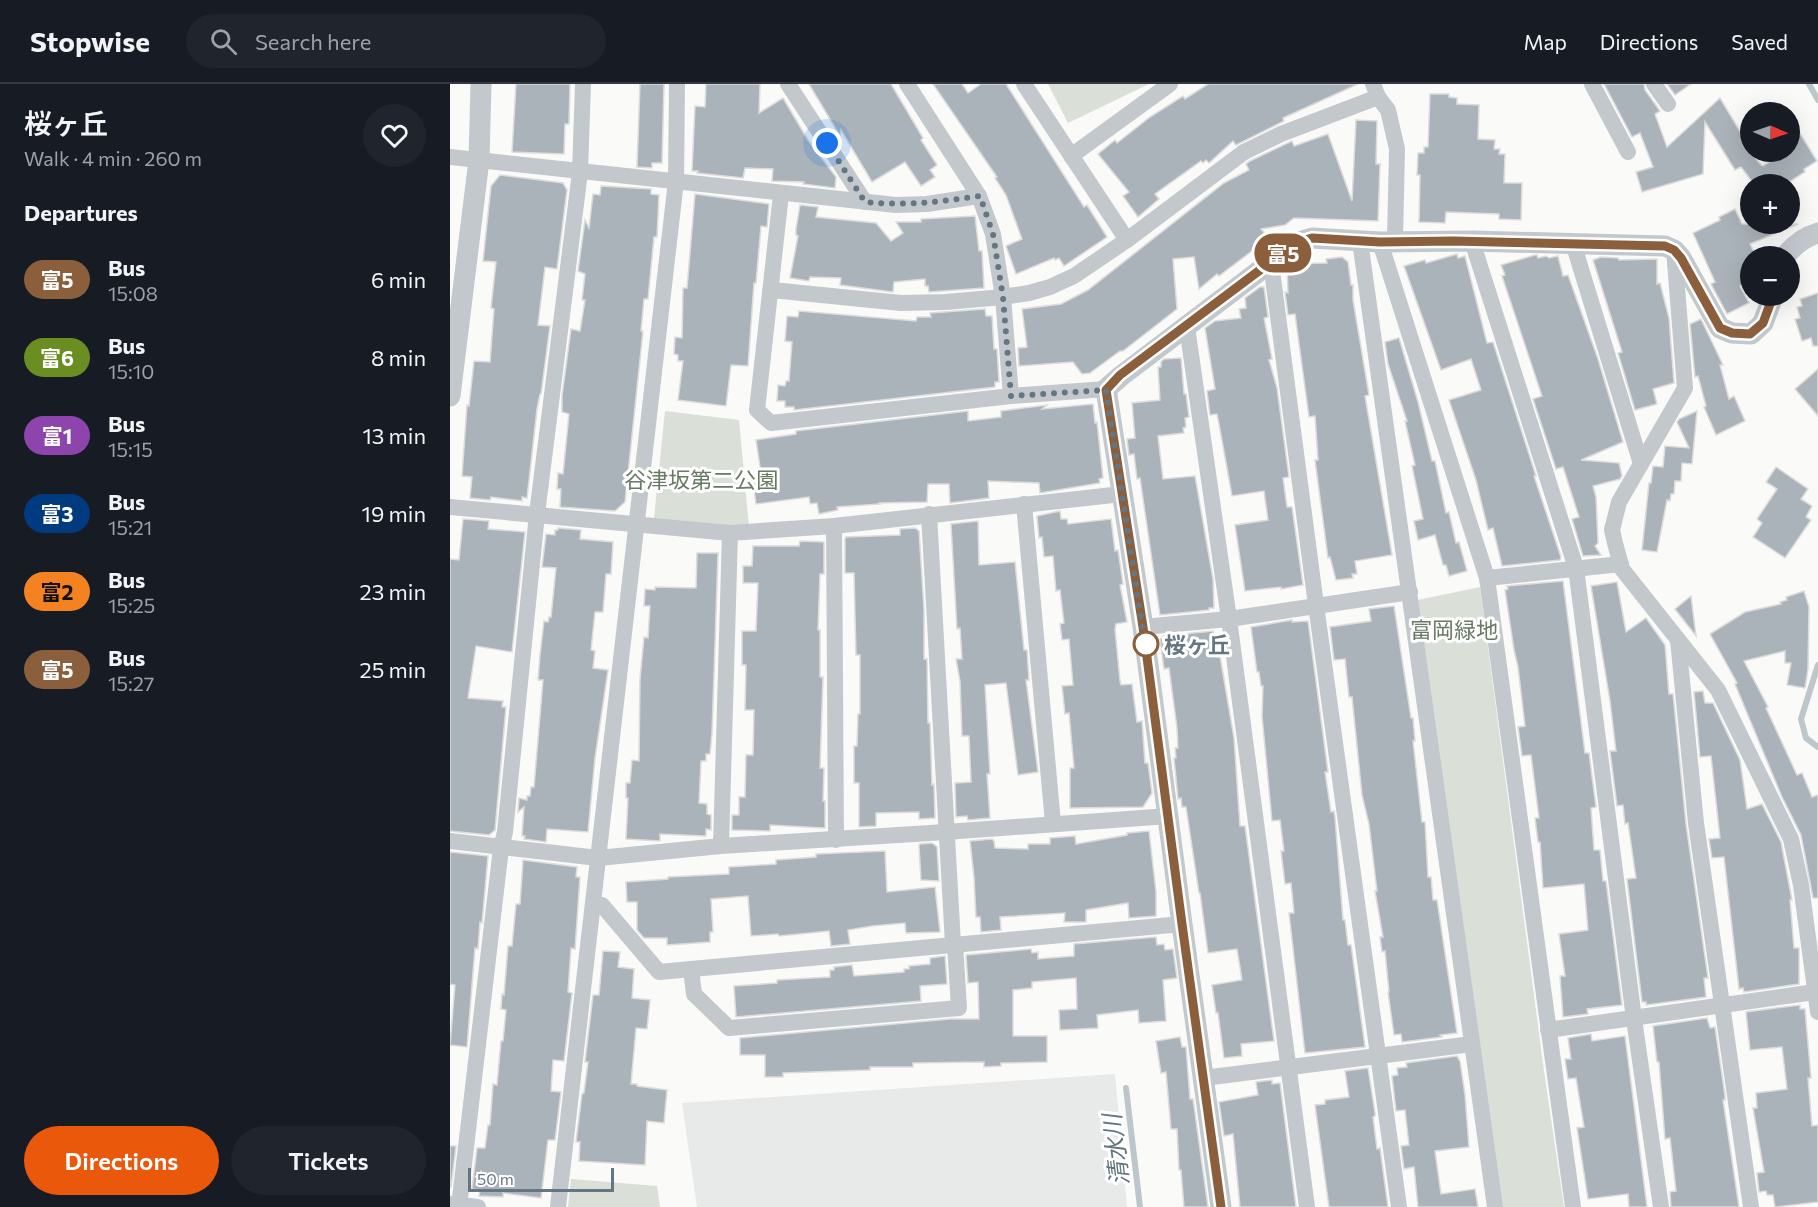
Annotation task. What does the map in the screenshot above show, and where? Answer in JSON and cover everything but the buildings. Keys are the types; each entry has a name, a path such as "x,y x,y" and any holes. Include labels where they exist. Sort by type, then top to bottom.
{"street":[{"path":"450,396 479,160 482,84"},
{"path":"478,1207 456,1206 501,848 505,832 537,514 580,172 583,84"},
{"path":"558,1207 676,181 677,84"},
{"path":"788,84 865,202"},
{"path":"908,84 980,196 993,234 1003,297 1011,396"},
{"path":"1024,84 1127,240"},
{"path":"1071,156 1170,84"},
{"path":"1592,84 1628,152"},
{"path":"1654,84 1668,104"},
{"path":"772,290 901,303 1003,297 1029,293 1058,284 1074,276 1127,240 1244,152 1376,91 1388,110 1397,149 1379,241 1410,592 1495,1207"},
{"path":"450,157 896,205 927,204 980,196"},
{"path":"781,194 758,410 771,423 1011,396 1106,390 1120,375 1187,327 1296,243 1312,238 1665,246 1674,250 1681,258 1720,328 1732,333 1750,334 1763,323 1769,306"},
{"path":"1794,246 1807,236 1818,234"},
{"path":"1379,241 1487,578 1572,1207"},
{"path":"1472,241 1576,568 1634,1019 1661,1207"},
{"path":"1573,243 1641,464"},
{"path":"1674,250 1685,388 1619,502 1612,530 1622,569 1718,690 1791,839 1802,885 1818,1012"},
{"path":"1272,263 1316,605 1399,1207"},
{"path":"1187,327 1229,619 1307,1207"},
{"path":"1106,390 1143,627 1221,1207"},
{"path":"450,507 730,533 834,526 1122,494"},
{"path":"1024,504 1053,823"},
{"path":"691,969 694,994 729,1028 960,1008 946,832 929,514"},
{"path":"834,526 836,840"},
{"path":"721,846 730,533"},
{"path":"1487,578 1621,564"},
{"path":"1143,627 1229,619 1410,592"},
{"path":"1677,639 1696,823 1751,1207"},
{"path":"450,841 598,858 721,846 1168,816"},
{"path":"593,905 602,906 659,972 1182,924"},
{"path":"1548,1030 1815,992"},
{"path":"1204,1078 1472,1044"}],"shaded area":[{"path":"1115,1074 1127,1207 697,1207 682,1103"}],"green space":[{"path":"1048,84 1149,84 1068,123"},
{"name":"谷津坂第二公園","path":"665,411 739,420 749,527 654,518"},
{"name":"富岡緑地","path":"1480,587 1564,1207 1501,1207 1418,600"},
{"path":"571,1179 657,1186 660,1207 568,1207"}],"waterway":[{"path":"1809,84 1818,100"},
{"path":"1818,665 1801,719 1806,738 1818,747"},
{"name":"清水川","path":"1126,1088 1140,1207"}],"bus line":[{"name":"富5","path":"1221,1207 1143,627 1106,390 1120,375 1187,327 1296,243 1312,238 1380,242 1395,240 1665,246 1674,250 1681,258 1720,328 1732,333 1750,334 1763,323 1770,306"}],"place":[{"name":"桜ヶ丘","path":"1146,644"}],"route":[{"path":"827,143 865,202 896,205 927,204 980,196 993,234 1003,297 1011,396 1106,390 1146,651 1146,644"}]}
